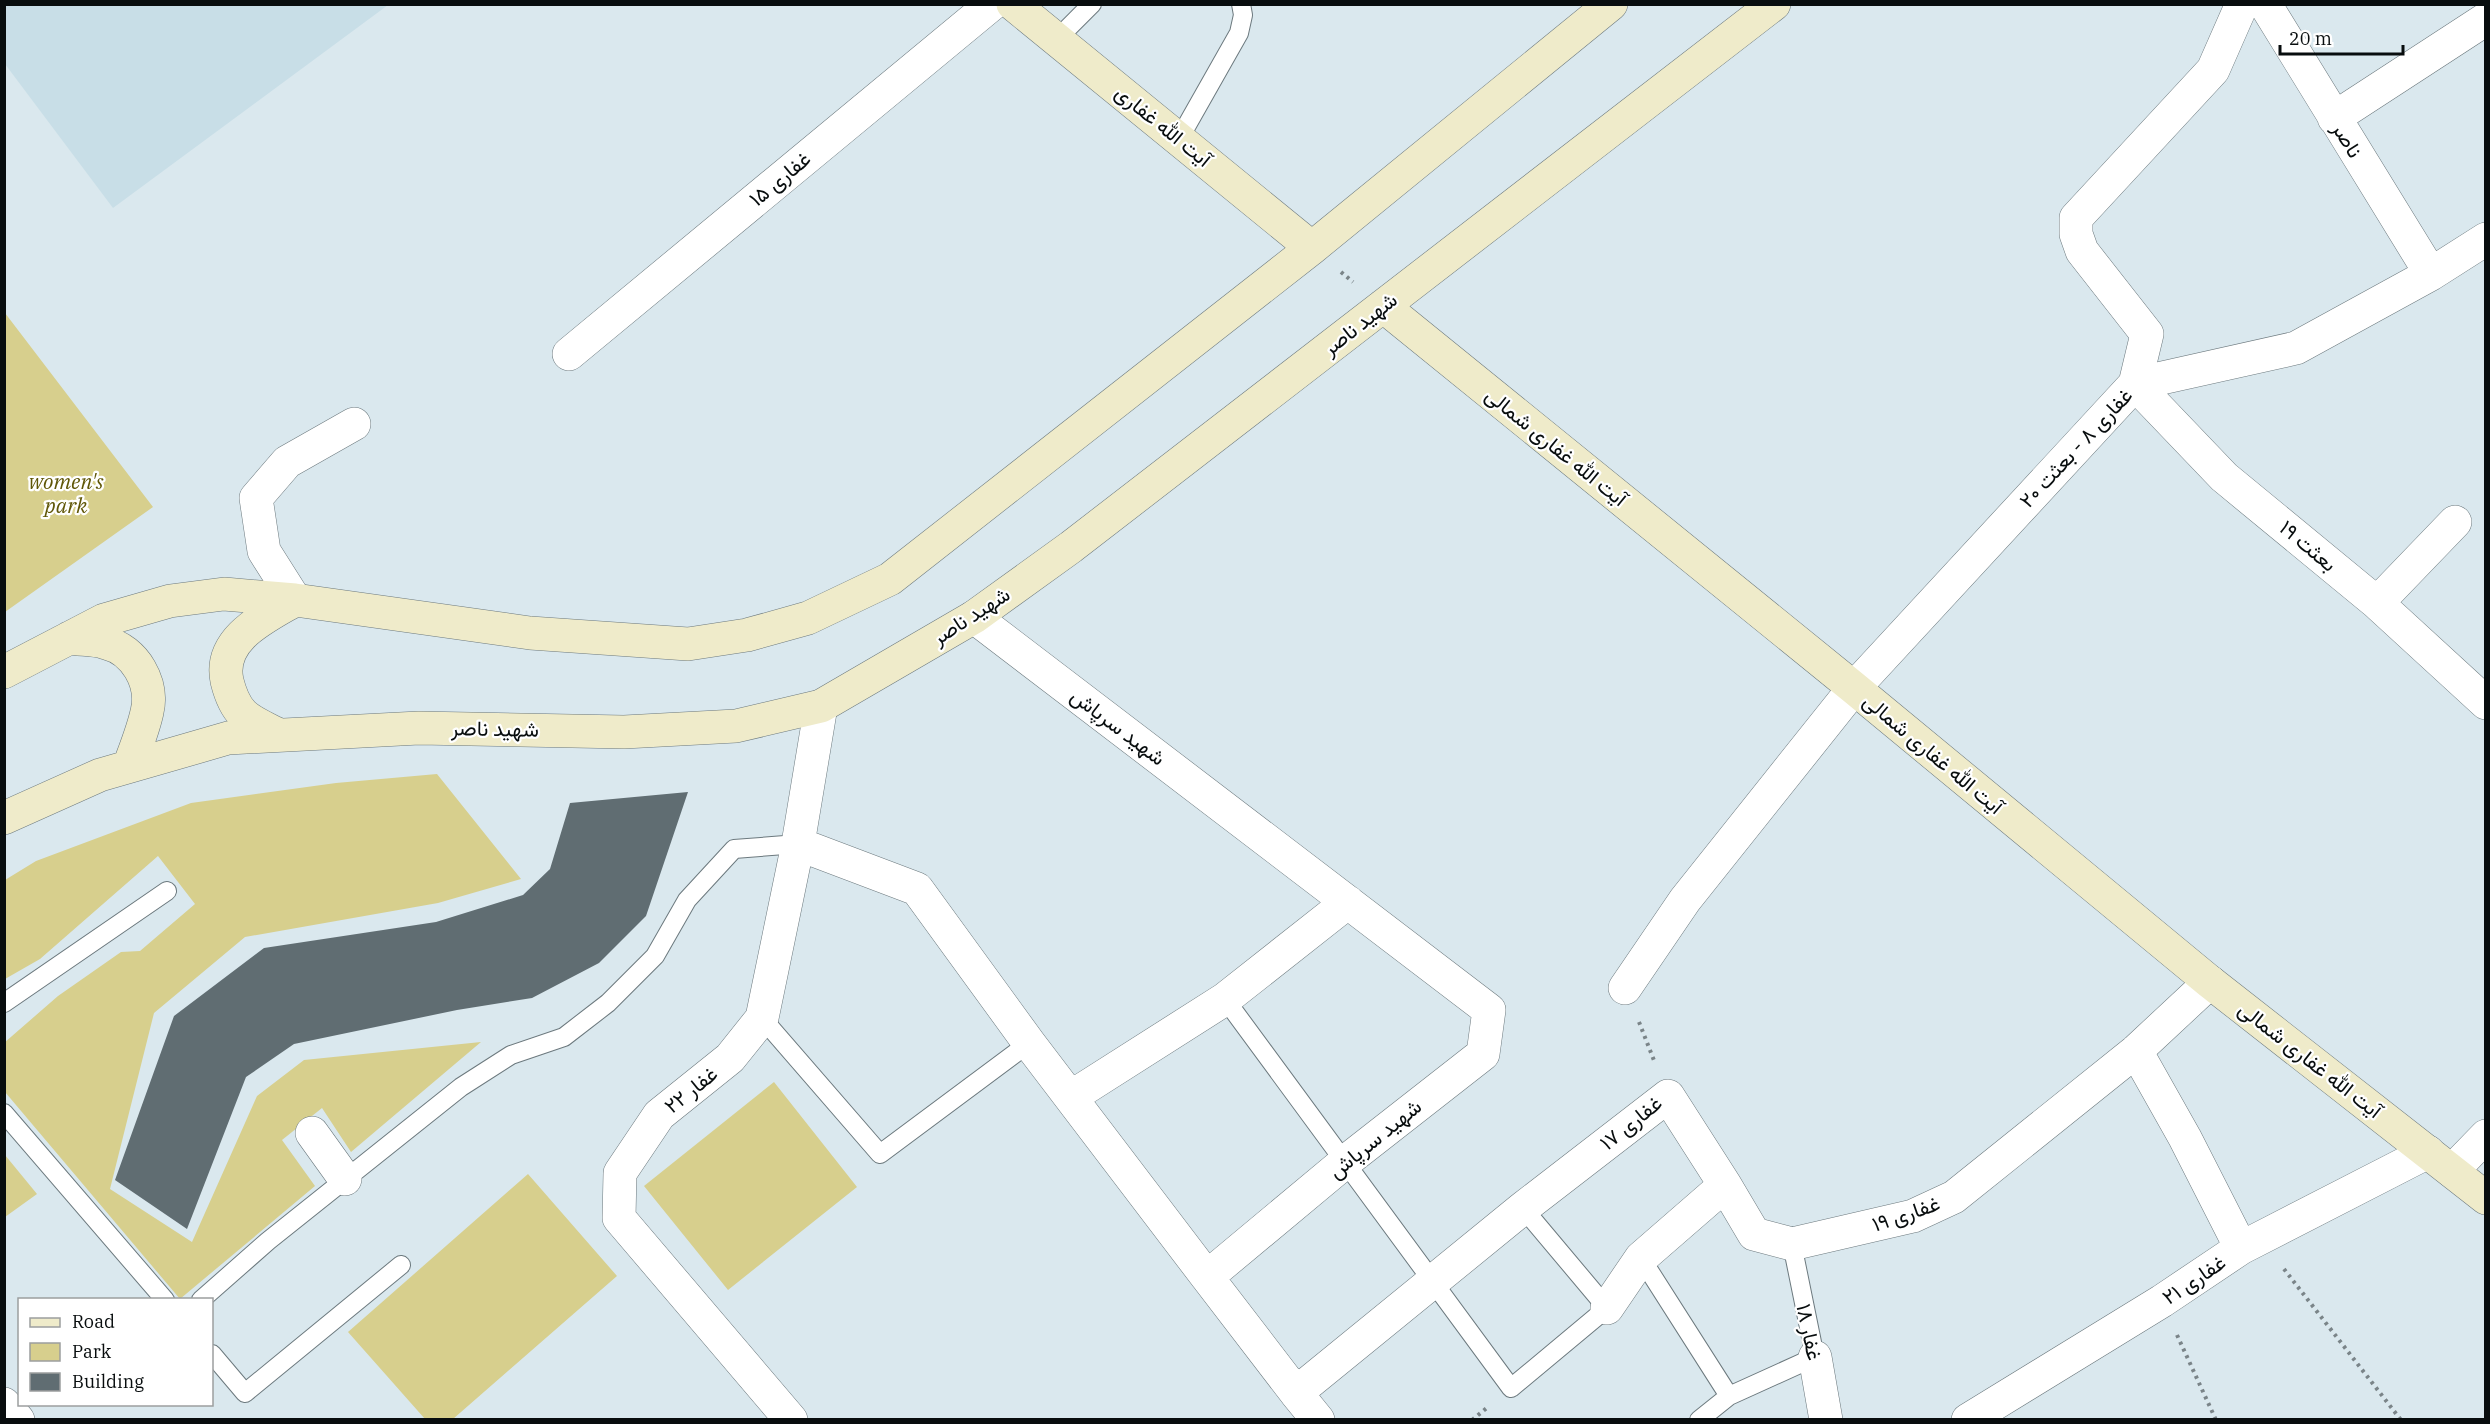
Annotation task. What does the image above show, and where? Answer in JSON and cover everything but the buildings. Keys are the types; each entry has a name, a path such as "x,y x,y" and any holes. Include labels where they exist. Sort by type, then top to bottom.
{"main road":[{"name":"آیت الله غفاری","path":"1013,4 1312,248"},
{"path":"4,672 104,620 170,601 224,594 295,600 530,633 688,644 747,635 808,618 890,579 1312,248 1611,4"},
{"name":"شهید ناصر","path":"4,818 100,775 228,738 419,728 624,732 736,726 821,706 974,616 1071,547 1774,4"},
{"name":"آیت الله غفاری شمالی","path":"1383,306 1854,688 2210,982 2486,1198"},
{"path":"279,735 244,714 230,695 224,668 235,642 254,624 295,600"},
{"path":"69,638 106,642 121,648 136,662 148,686 148,710 129,766"}],"street":[{"name":"غفاری ۱۵","path":"569,354 992,4"},
{"path":"2135,384 2147,334 2082,251 2076,234 2076,218 2213,70 2242,4"},
{"name":"ناصر","path":"2265,4 2431,274"},
{"path":"2334,118 2486,19"},
{"name":"غفاری ۸ - بعثت ۲۰","path":"1854,688 2135,384 2296,348 2483,244"},
{"name":"بعثت ۱۹","path":"2135,384 2224,477 2377,603 2486,703"},
{"path":"295,600 264,552 256,498 286,462 354,424"},
{"path":"2377,603 2455,522"},
{"name":"شهید سرپاش","path":"974,616 1489,1010 1483,1054 1345,1162 1207,1277"},
{"path":"1625,988 1685,900 1854,688"},
{"name":"غفار ۲۲","path":"791,1419 620,1218 620,1173 659,1115 730,1058 762,1017 798,844 821,706"},
{"path":"798,844 917,889 1029,1043 1318,1419"},
{"path":"1071,1097 1225,999 1348,902"},
{"name":"غفاری ۱۹","path":"1668,1096 1754,1234 1792,1245 1913,1216 1954,1197 2136,1051 2210,982"},
{"path":"2136,1051 2185,1138 2251,1243"},
{"name":"غفاری ۱۷","path":"1296,1393 1523,1208 1668,1096"},
{"path":"312,1133 345,1179"},
{"name":"غفاری ۲۱","path":"1968,1419 2162,1302 2251,1243 2440,1162 2486,1136"},
{"path":"1607,1308 1641,1258 1725,1185"},
{"name":"غفار ۱۸","path":"1815,1357 1826,1419"},
{"path":"4,1404 18,1419"}],"lane":[{"path":"1056,40 1092,4"},
{"path":"1179,140 1239,33 1243,15 1241,4"},
{"path":"202,1298 268,1241 461,1087 511,1055 564,1036 608,1003 655,956 687,900 734,849 798,844"},
{"path":"4,1002 167,891"},
{"path":"1225,999 1511,1388 1607,1308 1523,1208"},
{"path":"762,1017 880,1154 1029,1043"},
{"path":"4,1113 164,1298"},
{"name":"غفار ۱۸","path":"1792,1245 1815,1357"},
{"path":"1641,1258 1729,1396"},
{"path":"213,1355 245,1393 400,1265"},
{"path":"1699,1419 1729,1396 1815,1357"}],"path":[{"path":"1312,248 1383,306"},
{"name":"غفاری ۱۷","path":"1625,988 1668,1096"},
{"path":"2251,1243 2401,1419"},
{"path":"2162,1302 2216,1419"}],"shaded area":[{"path":"5,4 388,5 113,208 5,64"}],"green space":[{"name":"women's park","path":"5,313 153,507 4,612"},
{"path":"437,774 521,879 438,903 245,937 154,1013 110,1189 192,1242 257,1096 304,1060 481,1042 351,1152 322,1108 282,1140 315,1186 179,1298 5,1092 4,1043 58,996 121,952 140,951 195,904 158,856 40,959 5,979 5,880 36,861 191,803 336,783"},
{"path":"774,1082 857,1187 728,1290 644,1186"},
{"path":"5,1155 37,1194 4,1217"},
{"path":"528,1174 617,1276 453,1419 425,1419 348,1332"}]}
